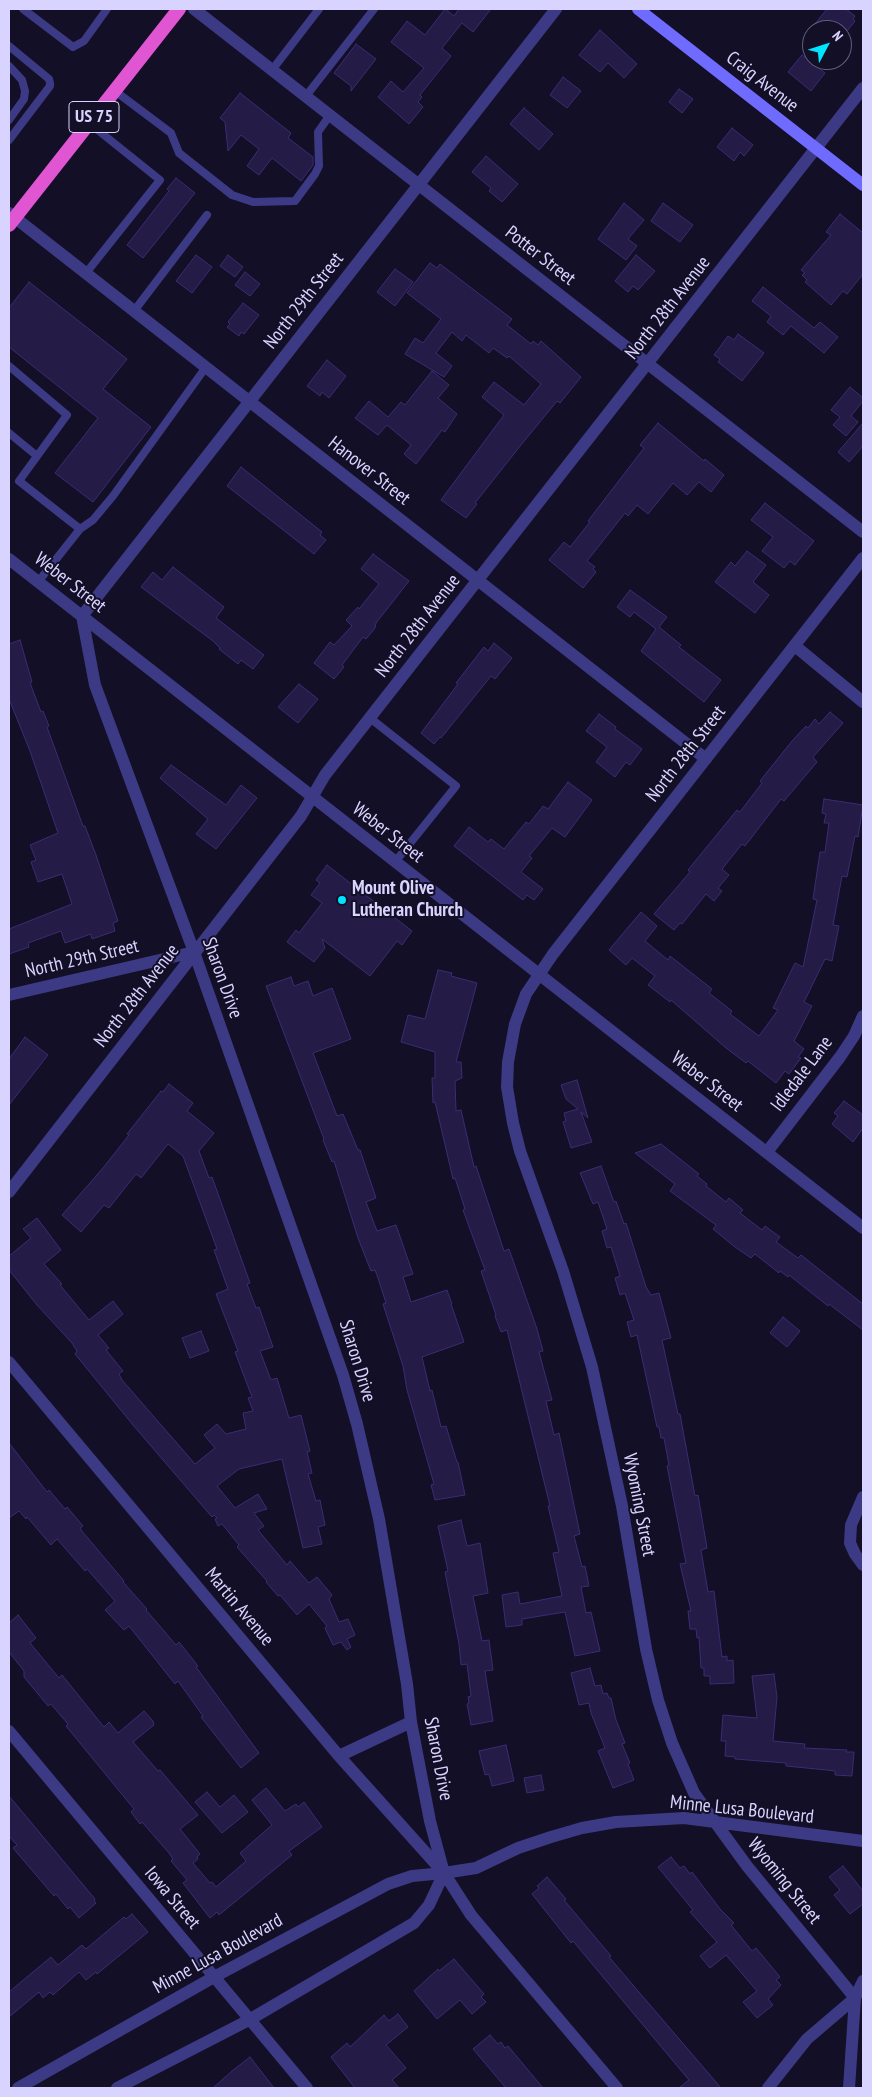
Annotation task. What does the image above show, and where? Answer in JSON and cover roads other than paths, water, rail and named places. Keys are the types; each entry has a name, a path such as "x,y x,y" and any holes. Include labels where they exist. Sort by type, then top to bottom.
{"highway":[{"name":"US 75","path":"11,219 180,9"}],"main road":[{"name":"Craig Avenue","path":"638,9 863,185"}],"street":[{"name":"Potter Street","path":"194,9 863,532"},
{"name":"North 29th Street","path":"82,616 556,9"},
{"name":"North 28th Avenue","path":"9,1192 301,816 325,775 648,365 863,88"},
{"name":"Hanover Street","path":"11,219 86,273 706,759"},
{"name":"North 28th Street","path":"539,975 553,954 863,558"},
{"name":"Weber Street","path":"9,559 863,1228"},
{"name":"Sharon Drive","path":"82,616 95,685 194,952 326,1322 355,1416 379,1518 407,1684 411,1722 430,1821 444,1874 472,1915 617,2088"},
{"path":"795,646 863,702"},
{"name":"North 29th Street","path":"9,995 194,952"},
{"name":"Wyoming Street","path":"539,975 526,994 510,1044 508,1086 513,1123 520,1151 563,1271 592,1367 622,1506 646,1648 658,1700 672,1743 694,1793 747,1866 855,1998"},
{"name":"Idledale Lane","path":"767,1152 840,1057 863,1016"},
{"name":"Martin Avenue","path":"9,1362 339,1756 444,1874"},
{"path":"863,1497 851,1525 850,1543 854,1554 863,1565"},
{"path":"339,1756 411,1722"},
{"name":"Iowa Street","path":"9,1731 307,2088"},
{"name":"Minne Lusa Boulevard","path":"16,2088 214,1977 388,1884 412,1876 444,1874 476,1868 518,1848 582,1828 616,1822 684,1818 863,1841"},
{"path":"117,2088 249,2020 414,1923 430,1905 444,1874"},
{"path":"850,2088 855,1998 863,1981"},
{"path":"768,2088 807,2039 855,1998"},
{"path":"9,2081 16,2088"}],"lane":[{"path":"23,9 73,47 84,41 107,9"},
{"path":"272,70 319,9"},
{"path":"306,96 374,9"},
{"path":"9,46 49,79 50,83 50,86 9,140"},
{"path":"9,66 22,80 25,91 24,99 9,120"},
{"path":"115,90 171,133 179,153 232,195 253,202 295,201 319,166 318,132 330,115"},
{"path":"86,273 160,180 89,123"},
{"path":"134,311 207,215"},
{"path":"9,366 67,415 19,481 80,529"},
{"path":"38,582 80,529 93,520 113,496 206,367"},
{"path":"9,433 37,456"},
{"path":"370,718 456,786 395,862"}],"place":[{"name":"Mount Olive Lutheran Church","path":"342,900"}]}
